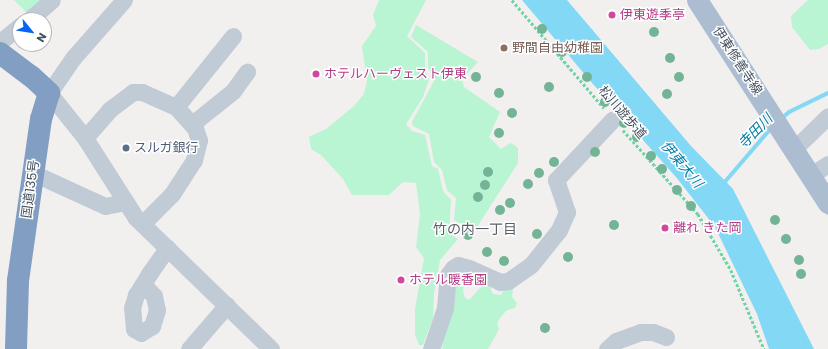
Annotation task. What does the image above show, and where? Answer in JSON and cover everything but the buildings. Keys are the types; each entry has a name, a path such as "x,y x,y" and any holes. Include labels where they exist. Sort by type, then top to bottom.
{"highway":[{"path":"0,53 31,76 49,93"},
{"name":"国道135号","path":"16,349 18,282 41,119 49,93"}],"main road":[{"name":"伊東修善寺線","path":"697,0 794,149 820,170 828,203"}],"street":[{"path":"38,12 52,0"},
{"path":"124,0 65,68 49,93 85,138 142,224 272,349"},
{"path":"0,42 12,32"},
{"path":"176,107 234,36"},
{"path":"192,124 233,91 247,72"},
{"path":"85,138 109,110 133,92 142,92 176,107 192,124 199,140 194,160 172,194 142,224"},
{"path":"794,149 828,116"},
{"path":"431,349 445,308 448,275 458,265 469,268 500,282 508,281 531,265 559,230 567,212 556,180 612,119"},
{"path":"33,173 105,206 126,202"},
{"path":"143,284 167,248"},
{"path":"189,349 227,305"},
{"path":"606,349 610,344 641,332 653,332 666,337"}],"path":[{"name":"松川遊歩道","path":"512,0 612,119 698,214 731,270 764,349"}],"green space":[{"path":"14,0 46,0 31,12 26,12"},
{"path":"379,0 426,0 407,36 425,53 425,69 429,80 423,97 406,124 412,131 425,135 432,166 438,169 443,191 451,200 449,233 458,239 440,260 434,293 433,318 423,345 419,345 415,334 415,309 424,258 416,247 420,214 416,183 403,182 389,195 352,195 343,179 321,155 311,149 309,137 326,129 354,106 364,94 367,81 362,46 376,26 373,15"},
{"path":"808,0 828,0 828,44 819,49 810,50 792,27 791,16"},
{"path":"416,25 478,62 462,79 464,87 500,112 489,137 501,149 511,143 518,148 518,163 477,227 461,224 454,220 456,198 447,190 442,170 434,162 429,134 413,126 412,122 435,79 428,68 428,52 411,37"},
{"path":"461,276 465,279 463,291 465,298 469,300 484,284 489,285 493,294 501,295 505,288 514,284 512,297 517,303 515,308 507,310 500,318 497,323 499,329 488,349 442,349 450,289 456,277"}],"water":[{"name":"伊東大川","path":"522,0 567,0 691,146 733,189 814,349 769,349 757,314 715,227 676,177 592,83"}],"waterway":[{"name":"寺田川","path":"781,119 789,112 828,93"},
{"name":"寺田川","path":"723,184 772,127"}],"place":[{"name":"伊東遊季亭","path":"612,15"},
{"name":"野間自由幼稚園","path":"504,48"},
{"name":"ホテルハーヴェスト伊東","path":"316,74"},
{"name":"スルガ銀行","path":"126,148"},
{"name":"離れ きた岡","path":"665,228"},
{"name":"ホテル暖香園","path":"401,280"}],"district":[{"name":"竹の内一丁目","path":"475,229"}]}
